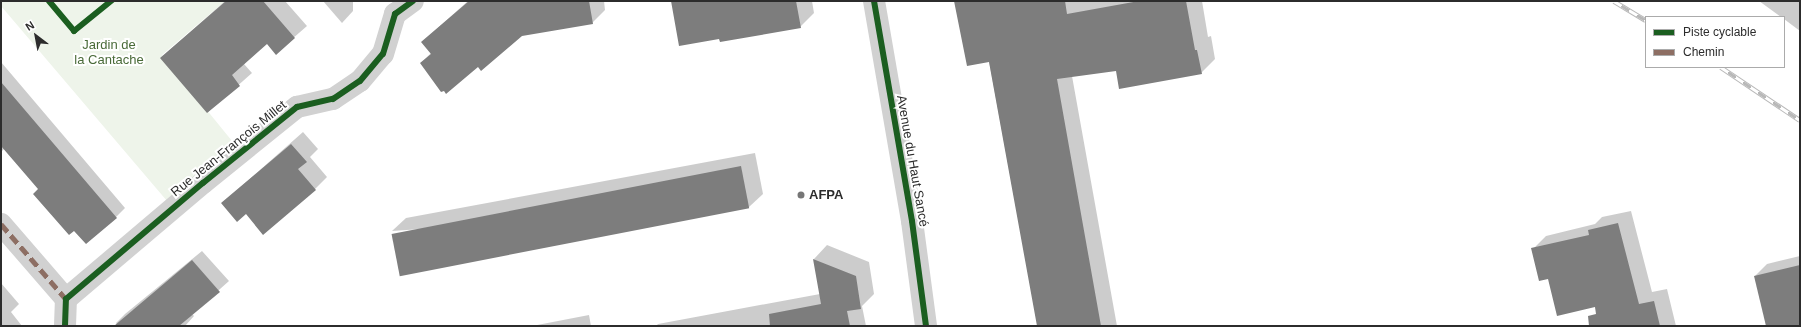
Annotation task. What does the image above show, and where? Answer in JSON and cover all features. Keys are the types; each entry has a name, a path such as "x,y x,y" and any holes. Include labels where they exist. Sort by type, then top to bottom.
{"street":[{"name":"Rue Jean-François Millet","path":"66,299 203,183 297,107 333,99 360,81 383,54 395,14 413,1"},
{"name":"Avenue du Haut Sancé","path":"874,1 912,221 926,326"},
{"path":"1,224 66,299 65,326"}],"green space":[{"name":"Jardin de la Cantache","path":"1,1 225,1 162,55 241,152 173,208 1,6"}],"building":[{"path":"226,1 263,1 295,38 276,55 267,44 232,75 240,86 207,113 160,58"},
{"path":"469,1 589,1 593,24 522,36 481,71 478,67 446,94 444,91 441,92 420,63 431,54 421,42"},
{"path":"671,1 796,1 801,28 720,42 719,39 679,46"},
{"path":"954,1 1065,1 1067,14 1139,1 1186,1 1195,50 1197,50 1202,74 1119,89 1116,71 1057,79 1101,326 1037,326 989,62 967,66"},
{"path":"1,82 117,218 86,244 74,231 69,235 33,194 38,189 1,146"},
{"path":"291,144 307,162 298,169 316,190 263,235 246,214 237,222 221,203"},
{"path":"741,166 749,208 400,276 392,234"},
{"path":"1618,223 1639,304 1654,301 1660,326 1589,326 1588,316 1596,314 1595,307 1557,316 1548,279 1539,281 1531,248 1589,235 1588,230"},
{"path":"813,259 856,276 861,309 847,311 850,326 770,326 769,314 821,304"},
{"path":"192,260 220,292 179,326 114,326"},
{"path":"1800,265 1800,326 1766,326 1754,276"}],"railway":[{"path":"1614,1 1645,19"},
{"path":"1722,68 1800,120"}],"marked path":[{"path":"1,224 66,299"}],"cycle path":[{"path":"49,1 74,31 111,1"},
{"path":"65,326 66,299 203,183 297,107 333,99 360,81 383,54 395,14 413,1"},
{"path":"874,1 912,221 926,326"}],"place":[{"name":"AFPA","path":"801,195"}]}
